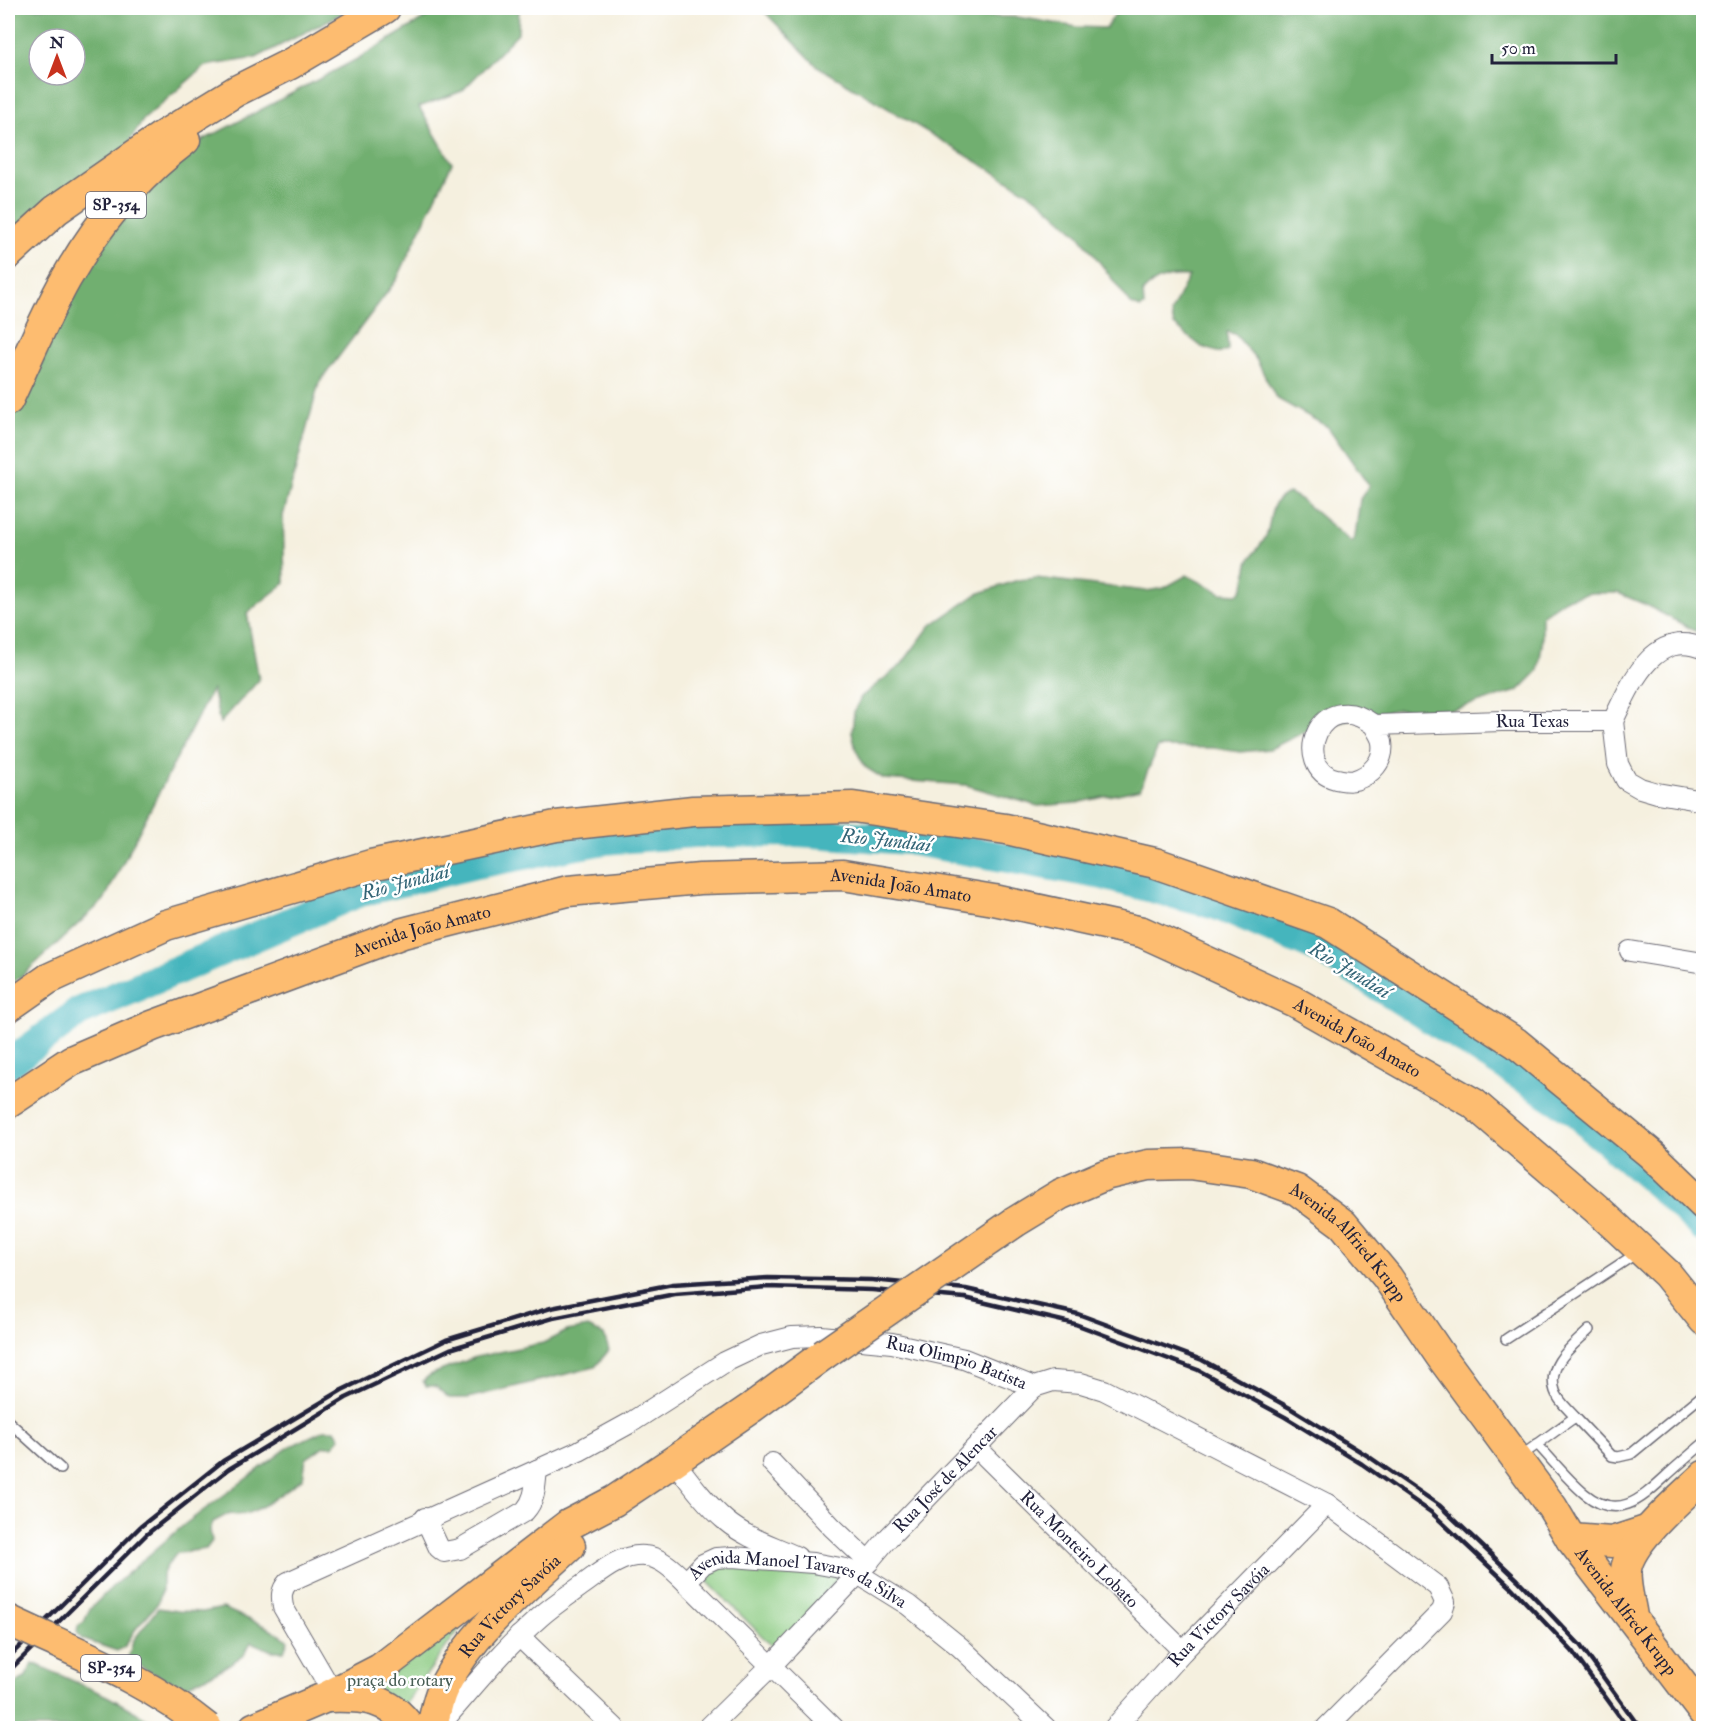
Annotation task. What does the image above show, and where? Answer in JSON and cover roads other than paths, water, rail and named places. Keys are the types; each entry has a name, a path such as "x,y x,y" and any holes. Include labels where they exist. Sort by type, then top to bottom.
{"main road":[{"name":"SP-354","path":"8,254 56,210 160,137 236,91 290,64 385,8"},
{"name":"SP-354","path":"8,400 66,280 115,207 171,151 290,64"},
{"path":"8,1007 48,979 166,925 371,865 556,826 693,811 853,807 1006,829 1155,863 1328,923 1516,1043 1651,1154 1704,1205"},
{"name":"Avenida João Amato","path":"8,1103 71,1061 152,1026 403,933 568,891 700,879 843,875 994,900 1142,932 1293,1001 1473,1103 1667,1274 1704,1320"},
{"name":"Avenida Alfried Krupp","path":"614,1501 752,1408 823,1355 1015,1222 1061,1194 1105,1175 1148,1166 1190,1164 1251,1173 1297,1190 1343,1224 1387,1277 1440,1355 1527,1452 1552,1507 1571,1539"},
{"path":"1633,1620 1626,1571 1629,1558 1648,1530 1704,1476"},
{"path":"254,1728 329,1695 380,1669 568,1525 614,1501"},
{"name":"Rua Victory Savóia","path":"432,1728 442,1690 466,1650 500,1611 590,1527 614,1501"},
{"path":"1571,1539 1612,1542 1648,1530"},
{"name":"Avenida Alfred Krupp","path":"1571,1539 1704,1713"},
{"name":"SP-354","path":"8,1620 132,1679 188,1713 207,1728"},
{"path":"329,1695 361,1696 386,1704 410,1728"}],"street":[{"path":"1704,649 1695,645 1677,644 1654,654 1634,676 1613,722 1618,764 1626,780 1640,788 1657,793 1704,801"},
{"name":"Rua Texas","path":"1374,725 1382,742 1379,761 1367,776 1348,782 1330,777 1317,764 1312,745 1319,727 1330,717 1346,713 1361,715 1374,725 1613,722"},
{"path":"1630,951 1704,963"},
{"name":"Rua Olimpio Batista","path":"329,1695 281,1597 283,1588 294,1577 579,1451 630,1423 725,1362 761,1344 792,1337 821,1336 892,1342 964,1359 1034,1387 1053,1381 1081,1383 1104,1390 1327,1504 1438,1587 1445,1602 1438,1616 1326,1728"},
{"name":"Rua José de Alencar","path":"708,1728 770,1667 864,1568 889,1537 1034,1387"},
{"name":"Rua Monteiro Lobato","path":"977,1448 1183,1651"},
{"path":"674,1461 700,1495 727,1522 753,1537 813,1563"},
{"path":"772,1463 832,1527 864,1568"},
{"path":"425,1518 439,1548 444,1552 460,1549 525,1511 535,1495 537,1470"},
{"name":"Rua Victory Savóia","path":"1114,1728 1183,1651 1327,1504"},
{"name":"Avenida Manoel Tavares da Silva","path":"437,1728 519,1636 541,1616 609,1566 631,1556 648,1556 659,1560 686,1582 703,1564 716,1558 732,1557 813,1563 846,1569 864,1568 960,1647 1046,1728"},
{"path":"686,1582 834,1728"},
{"path":"519,1636 615,1728"}],"lane":[{"path":"1506,1339 1641,1250"},
{"path":"1589,1330 1557,1362 1554,1370 1555,1391 1575,1417 1612,1455 1631,1454 1704,1394"},
{"path":"1575,1417 1527,1452 1584,1494 1610,1506 1627,1505 1640,1499 1704,1443"},
{"path":"8,1421 61,1469"}],"waterway":[{"name":"Rio Jundiaí","path":"8,1064 79,1012 360,892 476,864 604,840 694,833 799,832 908,840 1103,875 1216,905 1322,950 1577,1112 1704,1228"}],"railway":[{"path":"8,1658 140,1527 223,1461 342,1390 446,1340 551,1308 673,1284 768,1278 872,1280 966,1289 1078,1314 1202,1360 1290,1408 1368,1456 1439,1505 1518,1580 1580,1645 1640,1728"},
{"path":"8,1672 147,1534 229,1469 346,1398 450,1349 553,1318 675,1294 768,1287 872,1290 965,1298 1075,1324 1198,1370 1285,1417 1362,1464 1432,1513 1511,1587 1572,1651 1628,1728"}],"park label":[{"name":"praça do rotary","path":"400,1680"}]}
